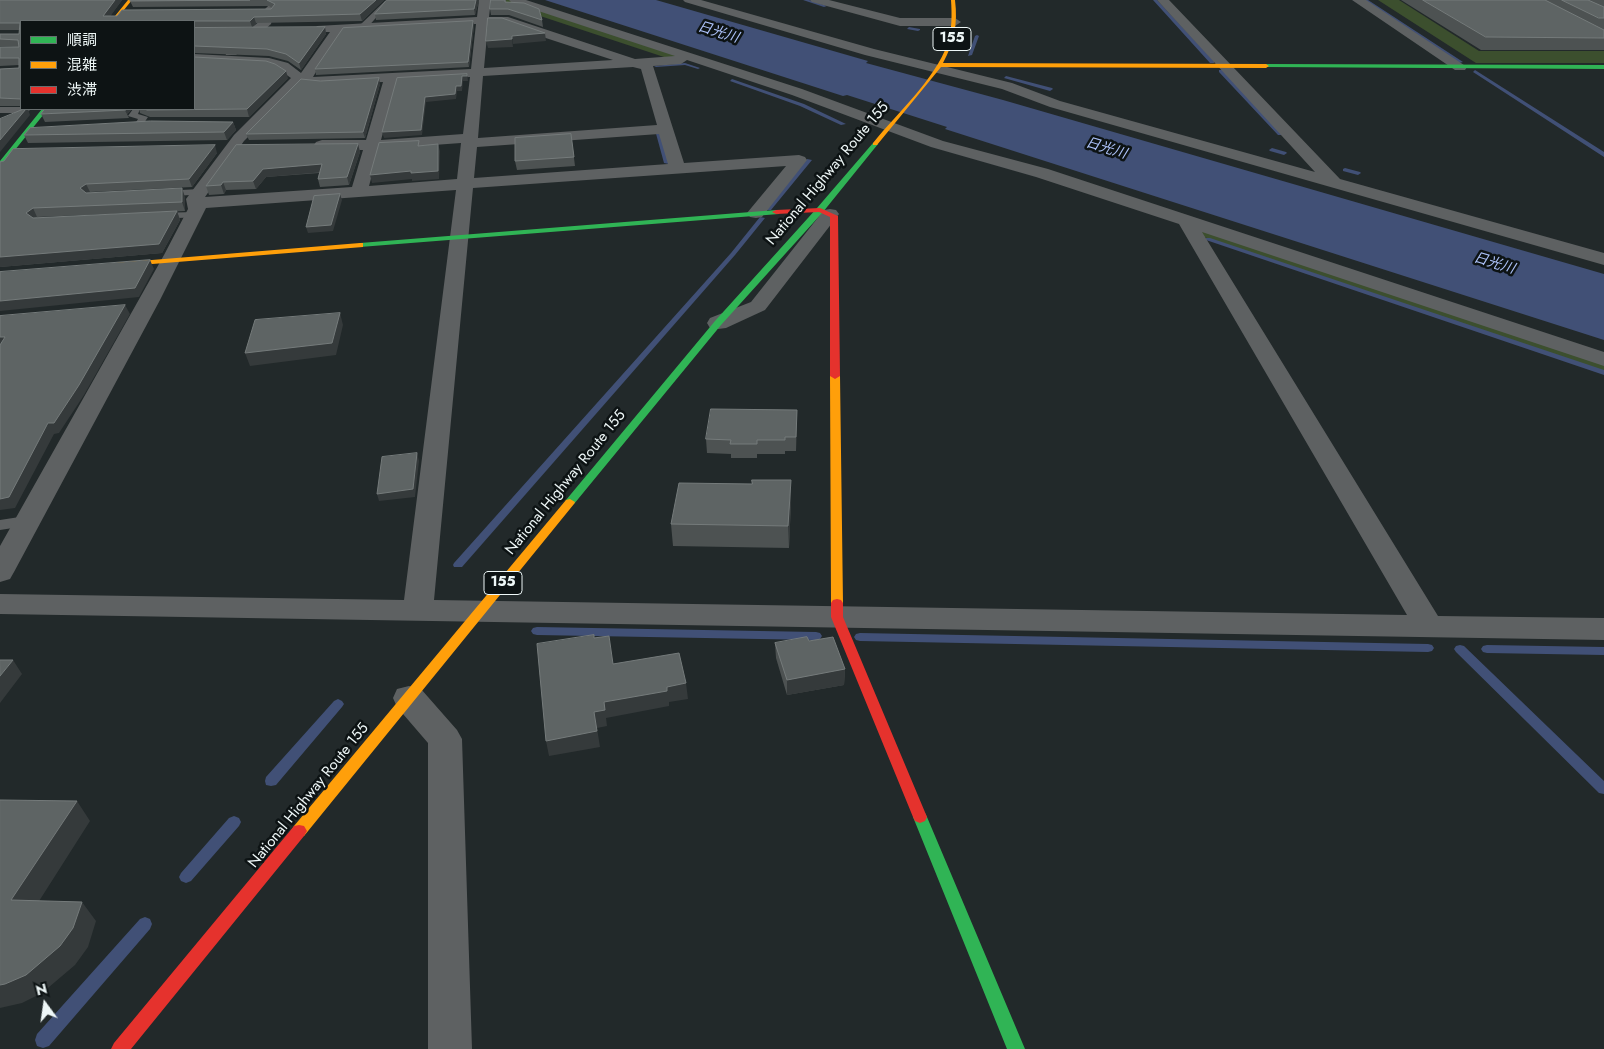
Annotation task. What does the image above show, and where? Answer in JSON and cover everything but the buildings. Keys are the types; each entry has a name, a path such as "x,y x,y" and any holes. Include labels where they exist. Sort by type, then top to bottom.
{"main road":[{"path":"117,16 130,0"},
{"name":"National Highway Route 155","path":"825,212 890,125 937,69 950,48 955,22 953,0"},
{"path":"937,69 1604,67"},
{"path":"0,165 44,110"},
{"path":"105,266 756,213 825,212 834,216 837,617 1016,1049"},
{"name":"National Highway Route 155","path":"120,1049 718,323"}],"street":[{"path":"222,59 267,21 264,11 281,0"},
{"path":"418,610 484,0"},
{"path":"515,0 797,92 986,159 1042,173 1604,359"},
{"path":"689,0 870,52 1007,86 1055,104 1604,259"},
{"path":"816,0 920,28"},
{"path":"1162,0 1335,184"},
{"path":"1358,0 1460,67"},
{"path":"803,2 900,28 920,28 955,22"},
{"path":"117,16 140,12"},
{"path":"308,29 504,20 637,63 647,67 677,168"},
{"path":"0,572 138,305 171,261 197,203 233,146 252,124 262,117 299,78 308,75 321,52 339,28"},
{"path":"259,29 279,29"},
{"path":"195,58 269,62 283,66 299,78 311,81 695,60"},
{"path":"358,191 391,78"},
{"path":"0,123 25,110"},
{"path":"122,124 143,119"},
{"path":"234,124 252,124"},
{"path":"30,129 47,128"},
{"path":"302,145 372,145 665,129"},
{"path":"214,146 253,146"},
{"path":"11,151 30,150"},
{"path":"197,203 799,160 756,213"},
{"path":"718,323 758,306 825,212"},
{"path":"1186,221 1428,625"},
{"path":"0,604 1604,629"},
{"path":"409,698 445,740 450,1049"}],"lane":[{"path":"363,27 387,2"},
{"path":"239,31 259,29"},
{"path":"0,110 20,109"},
{"path":"154,194 197,203"},
{"path":"145,217 197,203"},
{"path":"0,525 26,521"}],"green space":[{"path":"503,0 511,0 681,57 670,59 501,3"},
{"path":"1378,0 1399,0 1479,51 1604,51 1604,63 1476,63"},
{"path":"1199,228 1604,363 1604,371 1201,236"}],"water":[{"name":"日光川","path":"545,0 656,0 868,61 866,63 1003,100 1604,274 1604,340 945,129 947,127 847,95 843,96"}],"waterway":[{"path":"805,0 825,6"},
{"path":"1155,0 1212,62"},
{"path":"1365,0 1461,62"},
{"path":"909,28 918,30"},
{"path":"970,55 977,36"},
{"path":"656,66 685,64 698,68"},
{"path":"1221,71 1280,134"},
{"path":"1475,71 1604,155"},
{"path":"1006,77 1050,89"},
{"path":"732,80 802,105 843,124"},
{"path":"658,130 667,163"},
{"path":"1272,150 1284,153"},
{"path":"769,209 809,160"},
{"path":"1345,170 1358,173"},
{"path":"458,565 733,254 762,218"},
{"path":"1208,239 1604,373"},
{"path":"537,631 816,636"},
{"path":"860,637 1428,648"},
{"path":"1460,649 1604,789"},
{"path":"1487,649 1604,651"},
{"path":"271,781 338,704"},
{"path":"186,877 234,822"},
{"path":"43,1040 145,924"}],"traffic: fast":[{"path":"1266,66 1604,67"},
{"path":"0,165 44,110"},
{"path":"570,502 718,323 820,210 875,144"},
{"path":"360,245 776,212"},
{"path":"920,817 1016,1049"}],"traffic: slow":[{"path":"114,20 130,0"},
{"path":"875,144 924,86 946,53 954,29 953,0"},
{"path":"941,65 1266,66"},
{"path":"115,265 360,245"},
{"path":"835,376 837,603"},
{"path":"299,831 570,502"}],"traffic: jam":[{"path":"776,212 820,210 834,216 835,376"},
{"path":"837,603 837,617 920,817"},
{"path":"120,1049 299,831"}]}
